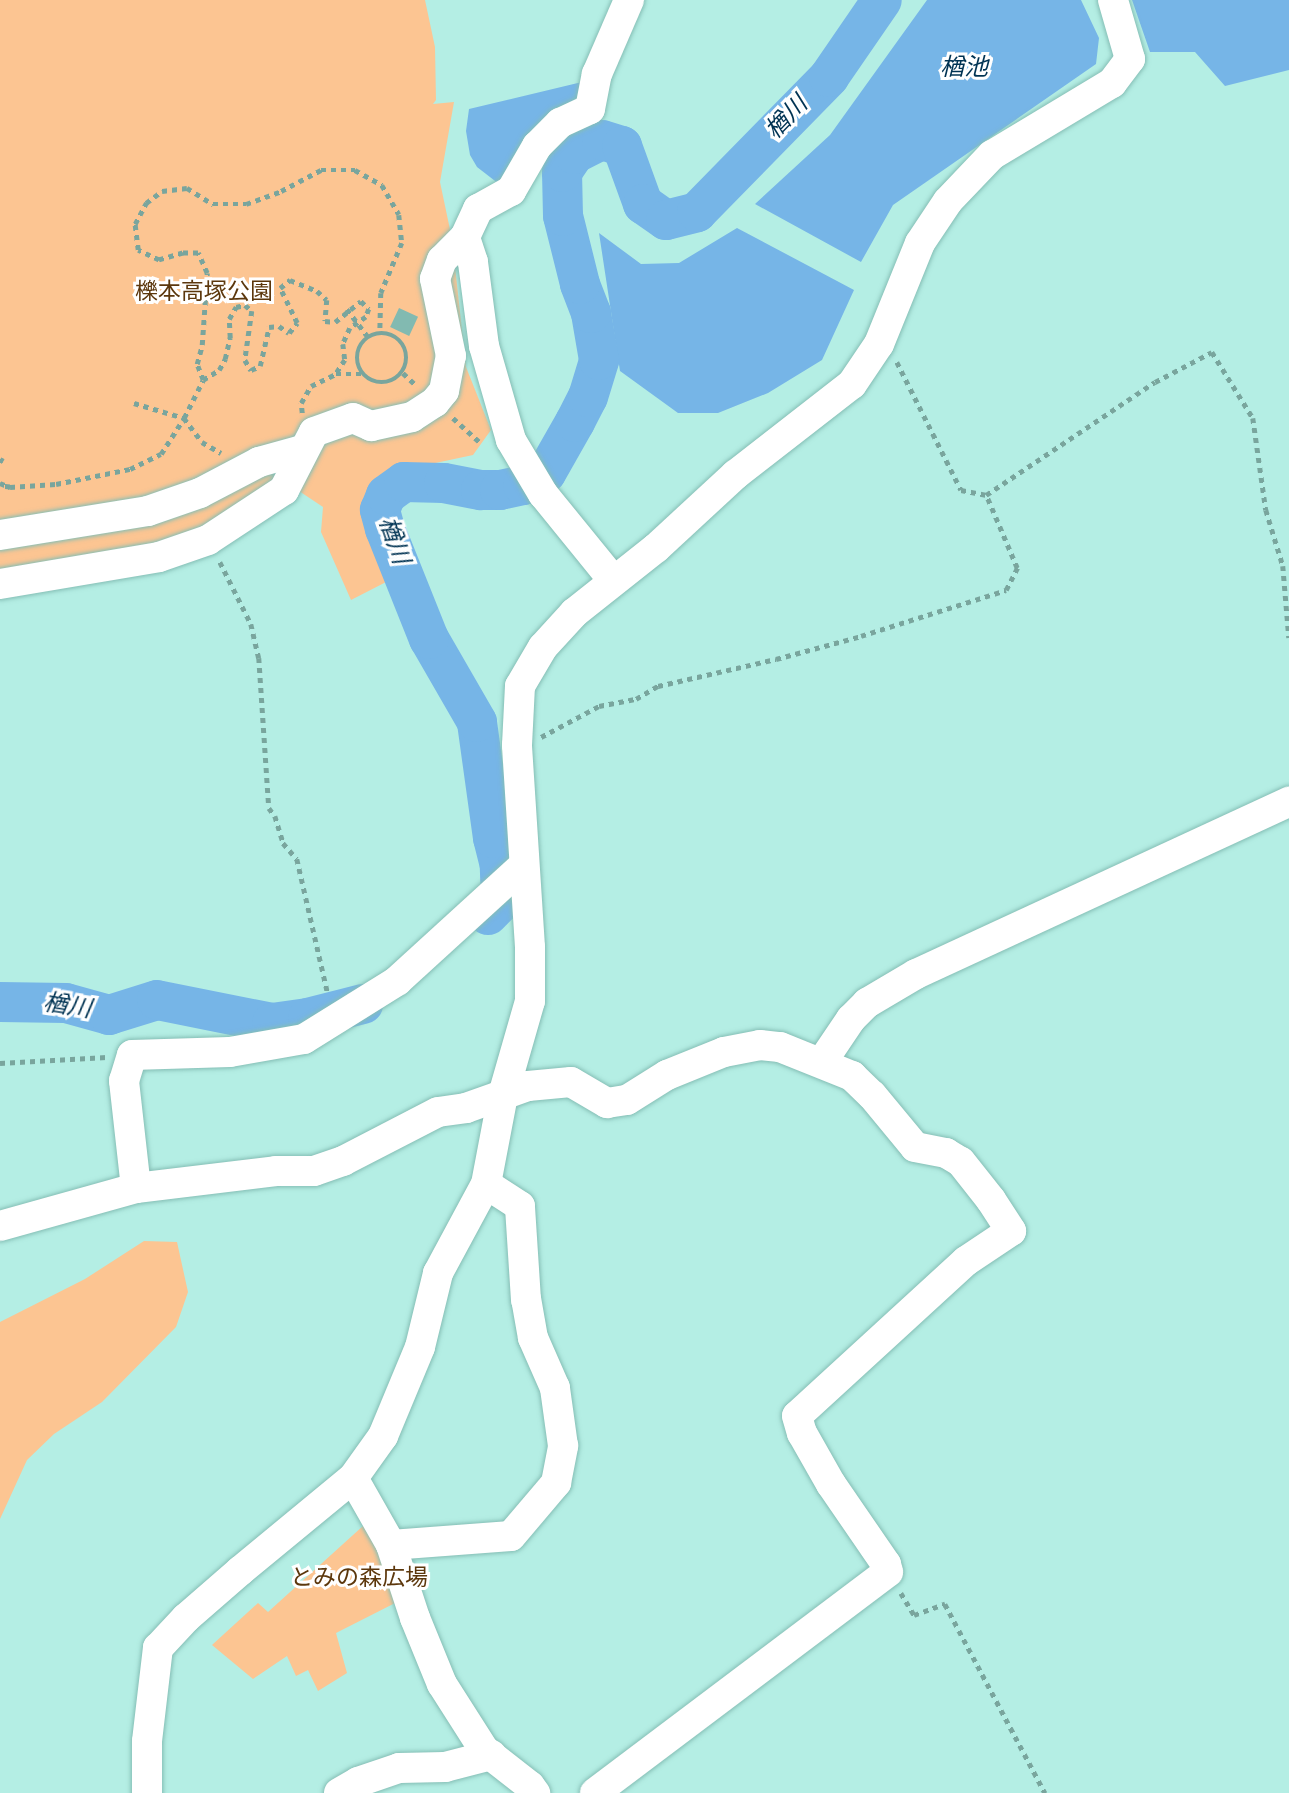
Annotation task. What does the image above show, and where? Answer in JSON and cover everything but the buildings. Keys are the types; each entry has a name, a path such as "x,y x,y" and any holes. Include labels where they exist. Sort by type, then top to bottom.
{"street":[{"path":"0,536 51,524 148,511 200,494 259,462 353,418 371,426 412,418 444,391 451,356 435,279 442,260 465,237 478,209 511,191 537,146 560,123 590,109 597,74 629,0"},
{"path":"147,1793 147,1741 158,1648 204,1602 353,1478 383,1436 420,1347 438,1273 486,1184 503,1095 530,1001 530,947 517,746 520,686 543,647 574,613 666,539 735,475 852,384 879,344 920,243 948,201 992,155 1111,83 1130,59 1113,0"},
{"path":"465,237 472,262 484,346 511,440 549,502 613,580"},
{"path":"0,584 159,557 208,540 284,490 308,441"},
{"path":"822,1062 851,1019 867,1003 916,974 1289,802"},
{"path":"136,1188 124,1081 132,1055 230,1052 272,1047 304,1039 397,981 523,866"},
{"path":"0,1226 136,1188 248,1173 314,1171 343,1161 438,1112 466,1108 528,1086 571,1082 607,1103 627,1100 667,1075 724,1052 760,1045 780,1047 852,1076 915,1147 946,1153 961,1162 1011,1231 965,1261 797,1416 802,1433 831,1485 886,1564 888,1573 595,1793"},
{"path":"391,1545 511,1536 556,1483 563,1446 559,1411 555,1388 533,1338 526,1300 520,1206 486,1184"},
{"path":"353,1478 391,1545 415,1618 442,1684 484,1750 535,1793"},
{"path":"339,1793 358,1782 399,1768 445,1767 491,1755"}],"path":[{"path":"203,380 197,364 202,345 207,273 198,253 183,253 159,260 138,250 135,224 146,203 162,191 187,188 213,204 246,204 281,191 321,170 355,170 382,185 399,215 402,243 382,293 380,333"},
{"path":"0,485 10,487 56,484 130,469 162,454 203,380 219,370 225,359 230,338 229,319 236,307 245,305 252,311 245,360 251,370 260,366 269,327 279,327 289,333 297,323 279,288 290,280 317,291 327,300 325,321 335,322 347,309 361,301 369,309 366,317 350,328 343,344 345,360 336,374"},
{"path":"347,309 368,337"},
{"path":"380,333 391,334 401,341 407,351 403,373 394,381 382,383 371,381 362,373 357,361 359,347 368,337 380,333"},
{"path":"879,344 901,366 961,490 986,495 1155,382 1212,352 1253,418 1266,510 1283,566 1289,638"},
{"path":"308,441 300,403 311,386 336,374 362,373"},
{"path":"134,403 184,418 202,442 228,456 259,462"},
{"path":"517,746 551,734 599,706 636,699 658,686 861,636 1006,590 1017,568 986,495"},
{"path":"208,540 251,624 259,658 269,808 275,816 283,843 297,859 329,997 338,1017"},
{"path":"0,1063 132,1055"},
{"path":"888,1573 915,1615 945,1604 1045,1793"}],"green space":[{"name":"櫟本高塚公園","path":"0,0 425,0 435,47 436,100 433,104 454,102 440,182 452,239 466,367 491,430 473,455 393,472 364,520 390,580 351,600 321,532 323,507 290,485 203,536 0,581"},
{"path":"144,1241 177,1242 188,1292 176,1327 102,1402 54,1434 27,1460 0,1519 0,1322 85,1279"},
{"name":"とみの森広場","path":"374,1516 405,1598 336,1633 347,1673 318,1691 308,1670 296,1676 287,1656 253,1679 212,1645 258,1603 268,1612"}],"water":[{"name":"楢池","path":"927,0 1081,0 1099,38 1096,64 893,205 861,262 755,204 830,135"},
{"path":"1132,0 1289,0 1289,70 1225,86 1195,52 1150,52"},
{"path":"582,82 577,100 556,108 539,124 499,184 477,167 470,155 466,131 469,109"},
{"path":"737,228 854,290 822,360 768,393 718,413 678,413 620,371 599,233 641,264 679,263"}],"waterway":[{"name":"楢川","path":"488,915 501,902 500,866 493,838 477,722 429,639 385,529 380,510 386,495 404,482 444,483 481,490 500,490 523,485 546,473 575,422 588,397 599,360 591,313 580,284 563,216 562,172 574,154 602,140 622,146 643,204 666,220 697,212 829,77 882,0"},
{"name":"楢川","path":"0,1002 66,1003 109,1015 157,1000 272,1023 308,1018 363,1004"}]}
